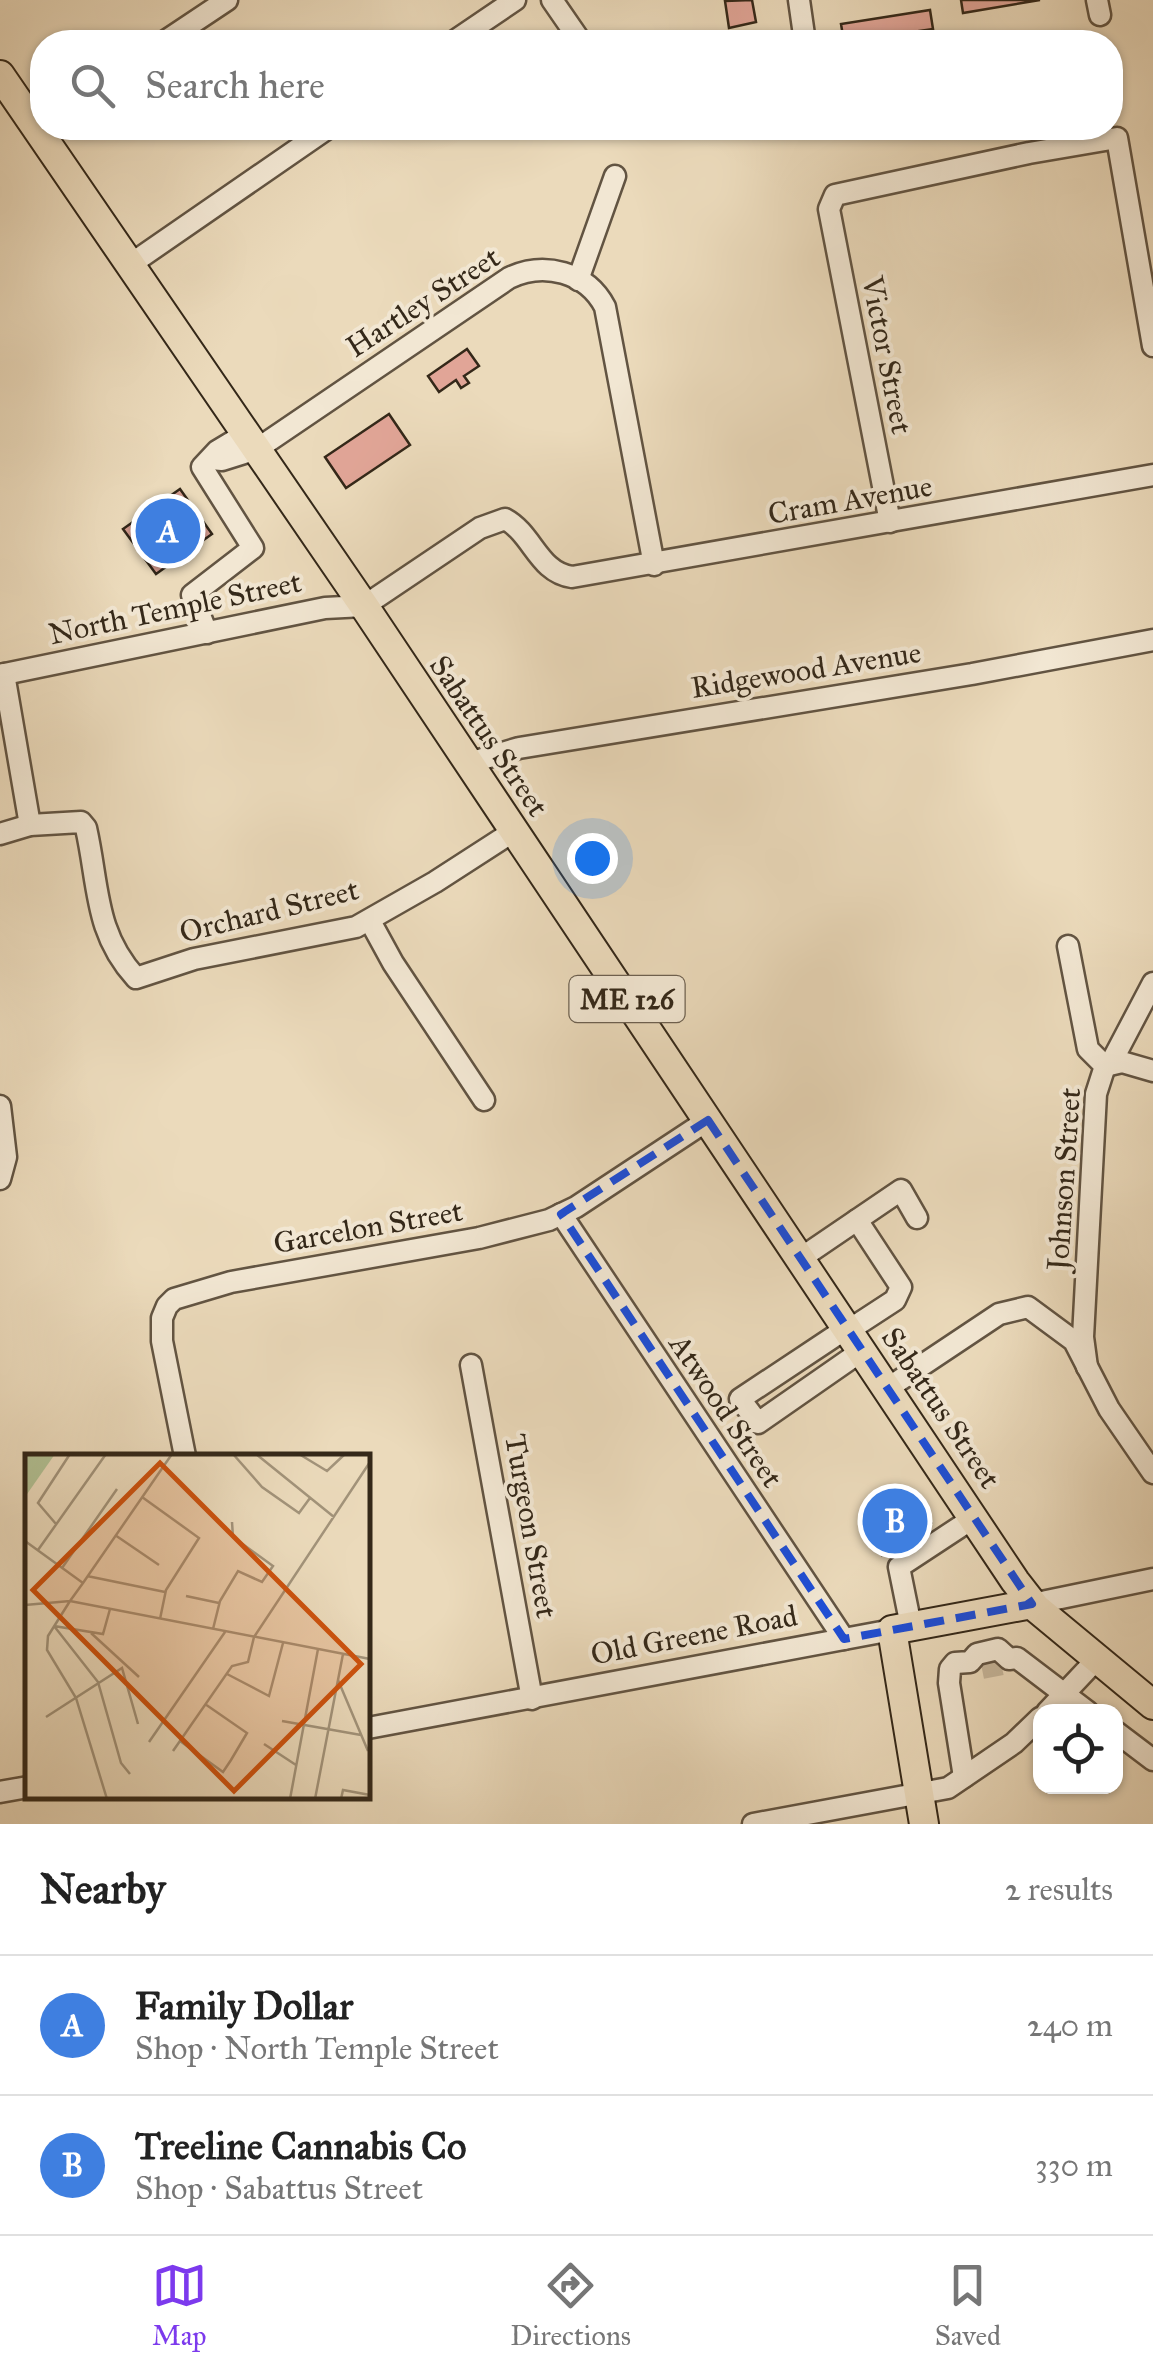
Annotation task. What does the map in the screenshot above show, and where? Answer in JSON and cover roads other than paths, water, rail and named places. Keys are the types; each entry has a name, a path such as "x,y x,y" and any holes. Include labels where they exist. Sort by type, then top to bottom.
{"main road":[{"name":"Sabattus Street","path":"0,75 30,116"},
{"name":"Sabattus Street","path":"47,140 1032,1604 1153,1705"},
{"name":"Old Greene Road","path":"902,1628 1032,1604"},
{"path":"902,1628 924,1824"}],"street":[{"path":"176,30 194,0"},
{"path":"182,30 226,0"},
{"path":"470,30 514,0"},
{"path":"552,0 573,30"},
{"path":"799,0 803,30"},
{"path":"131,264 311,140"},
{"name":"Victor Street","path":"890,522 829,209 831,200 844,190 1106,140"},
{"name":"Victor Street","path":"1116,140 1153,346"},
{"path":"615,176 578,280 606,307 654,565"},
{"name":"Hartley Street","path":"252,441 509,278 534,269 561,271 578,280"},
{"path":"207,632 192,596 254,548 202,466 212,458 222,460 252,441"},
{"name":"Cram Avenue","path":"364,606 480,528 505,520 557,574 594,576 1153,476"},
{"name":"North Temple Street","path":"2,675 325,608 364,606"},
{"name":"Ridgewood Avenue","path":"469,763 518,748 972,674 1153,640"},
{"path":"0,834 30,825 2,675"},
{"name":"Orchard Street","path":"30,825 75,821 86,828 112,950 136,978 194,960 285,943 370,921 514,831"},
{"path":"370,921 393,963 484,1100"},
{"name":"Johnson Street","path":"1068,946 1088,1049 1105,1066 1096,1094 1084,1337 1088,1367"},
{"path":"1105,1066 1113,1059 1153,982"},
{"path":"1105,1066 1122,1062 1153,1072"},
{"path":"0,1106 6,1157 0,1179"},
{"name":"Garcelon Street","path":"185,1454 162,1341 162,1318 174,1299 231,1282 478,1238 561,1214 708,1120"},
{"path":"801,1258 901,1190 918,1218"},
{"name":"Atwood Street","path":"561,1214 844,1639"},
{"path":"853,1336 740,1398 758,1423 894,1300 902,1287 856,1220"},
{"path":"888,1388 999,1314 1016,1308 1034,1309 1070,1336 1110,1410 1153,1473"},
{"name":"Turgeon Street","path":"471,1365 532,1699"},
{"path":"902,1628 900,1567 975,1517"},
{"path":"1032,1604 1153,1580"},
{"name":"Old Greene Road","path":"370,1728 902,1628"},
{"path":"964,1777 948,1683 950,1668 955,1663 991,1664 1017,1658 1078,1704"},
{"path":"1055,1704 1096,1660"},
{"path":"753,1824 948,1788 1033,1724"},
{"path":"1123,1737 1153,1759"},
{"path":"0,1792 25,1788"}],"tunnel":[{"path":"982,1669 1002,1665"}],"place":[{"name":"Family Dollar","path":"168,531"},
{"name":"Treeline Cannabis Co","path":"895,1521"}]}
